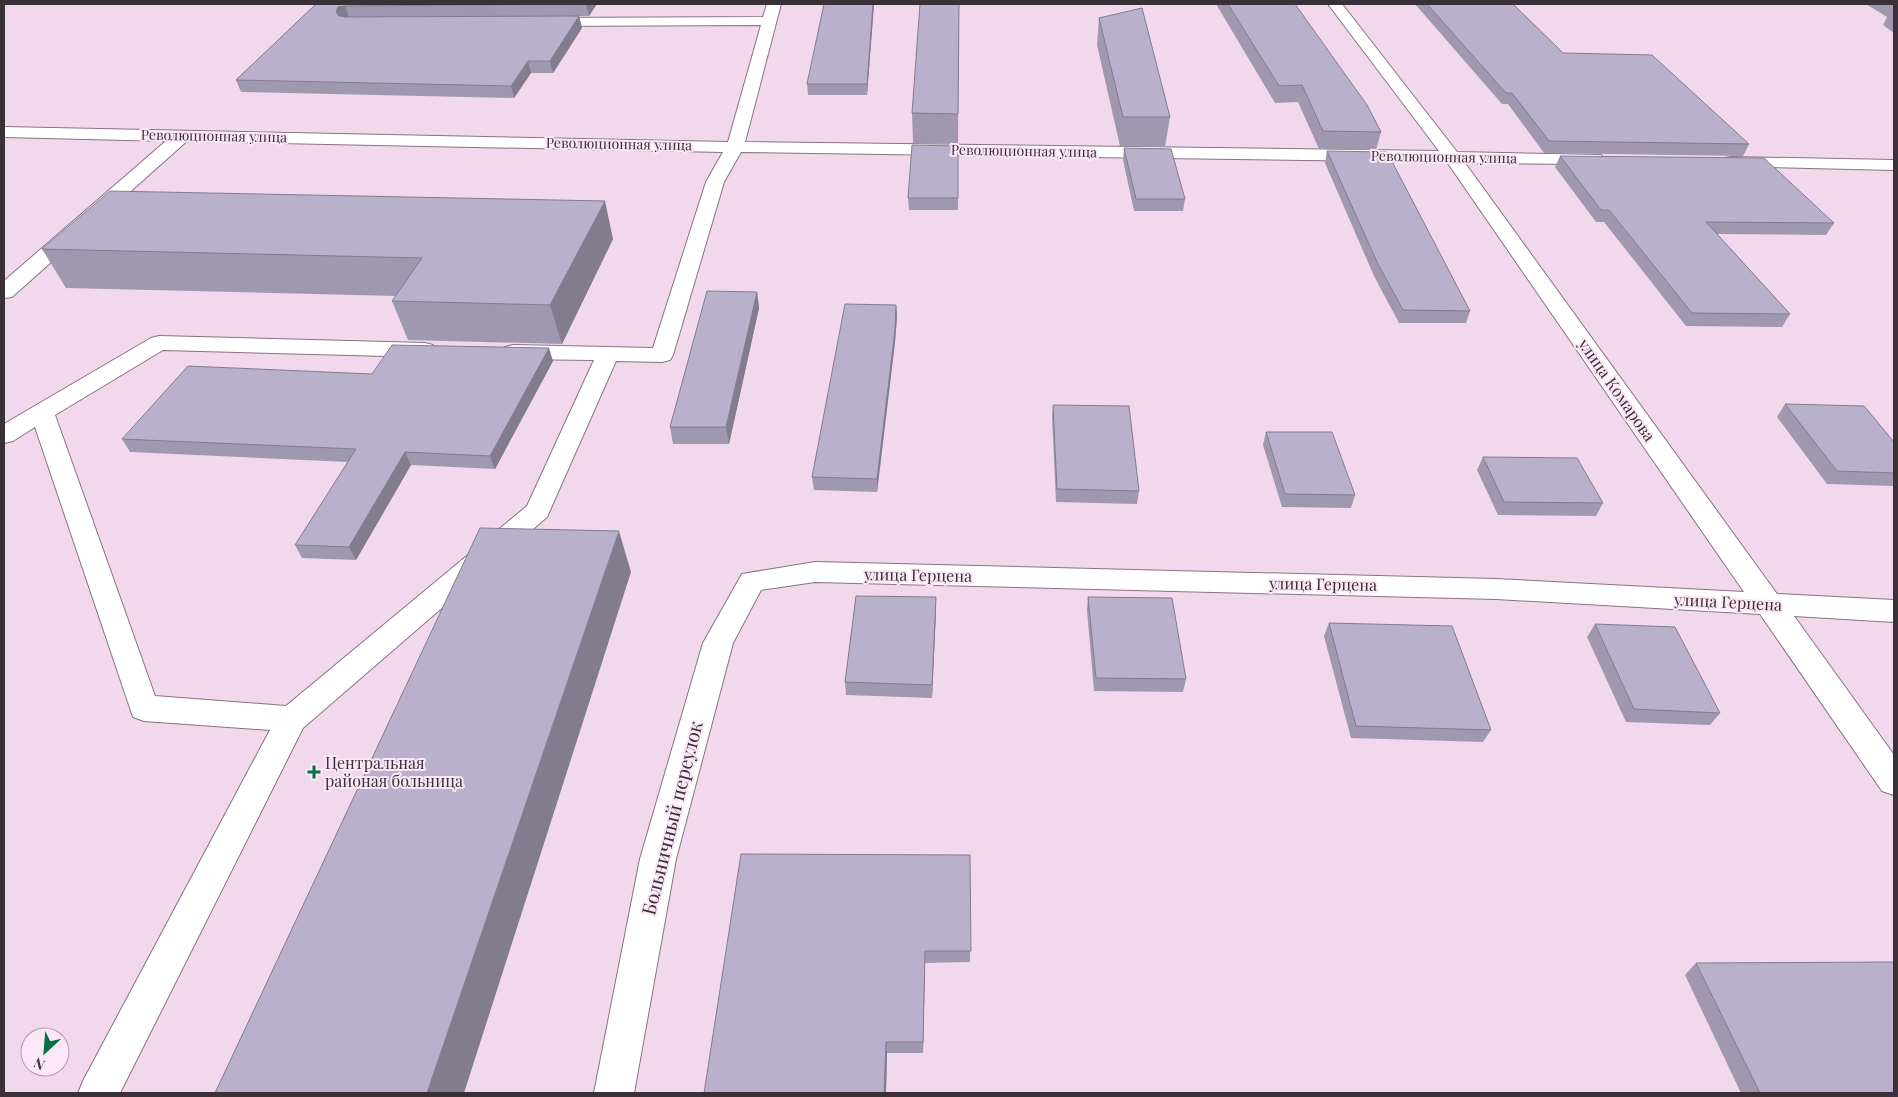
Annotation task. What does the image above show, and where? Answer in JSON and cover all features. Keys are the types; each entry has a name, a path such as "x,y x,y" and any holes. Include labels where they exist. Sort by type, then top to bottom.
{"street":[{"path":"488,351 662,355 715,182 735,147 774,4"},
{"name":"улица Комарова","path":"1335,4 1452,157 1894,781"},
{"path":"529,22 769,21"},
{"name":"Революционная улица","path":"4,132 735,147 1609,160"},
{"path":"4,292 183,135"},
{"path":"1717,162 1894,165"},
{"path":"4,435 159,343 448,350"},
{"path":"98,1093 292,719 538,511 608,354"},
{"path":"42,412 144,708 292,719"},
{"name":"улица Герцена","path":"752,581 815,572 1496,589 1894,611"},
{"name":"Больничный переулок","path":"614,1093 658,859 718,643 752,581"}],"building":[{"path":"316,4 586,4 338,7 336,12 339,16 345,17 579,16 550,61 528,61 511,86 236,80"},
{"path":"824,4 873,4 867,84 807,84"},
{"path":"920,4 959,4 958,114 912,113"},
{"path":"1228,4 1295,4 1367,105 1381,132 1323,131 1302,85 1279,86"},
{"path":"1427,4 1513,4 1563,53 1652,55 1749,144 1549,141 1512,93 1506,93"},
{"path":"1142,8 1170,117 1123,117 1099,18"},
{"path":"912,145 958,146 958,198 908,198"},
{"path":"1124,148 1171,149 1185,199 1136,199"},
{"path":"1327,151 1387,152 1470,311 1403,310 1378,264"},
{"path":"1560,156 1764,158 1834,223 1706,222 1790,314 1692,313 1609,210 1601,210"},
{"path":"110,191 605,201 550,305 392,301 422,258 42,249"},
{"path":"707,291 757,292 726,427 670,427"},
{"path":"845,304 896,305 895,330 877,479 812,477"},
{"path":"392,345 549,348 490,456 405,452 349,547 295,545 356,449 122,439 188,366 372,374"},
{"path":"1785,404 1864,406 1894,442 1894,473 1837,471"},
{"path":"1053,405 1129,406 1139,491 1057,489"},
{"path":"1266,432 1332,432 1355,495 1285,494"},
{"path":"1483,457 1577,458 1603,503 1504,502"},
{"path":"480,528 619,531 427,1093 215,1093"},
{"path":"856,596 936,597 932,685 845,682"},
{"path":"1088,597 1172,598 1186,679 1096,678"},
{"path":"1329,623 1452,626 1491,730 1356,726"},
{"path":"1595,624 1675,627 1720,713 1634,709"},
{"path":"741,854 970,855 971,951 925,951 923,1042 886,1042 884,1093 704,1093"},
{"path":"1894,962 1894,1093 1760,1093 1696,963"}],"place":[{"name":"Центральная районая больница","path":"314,772"}]}
